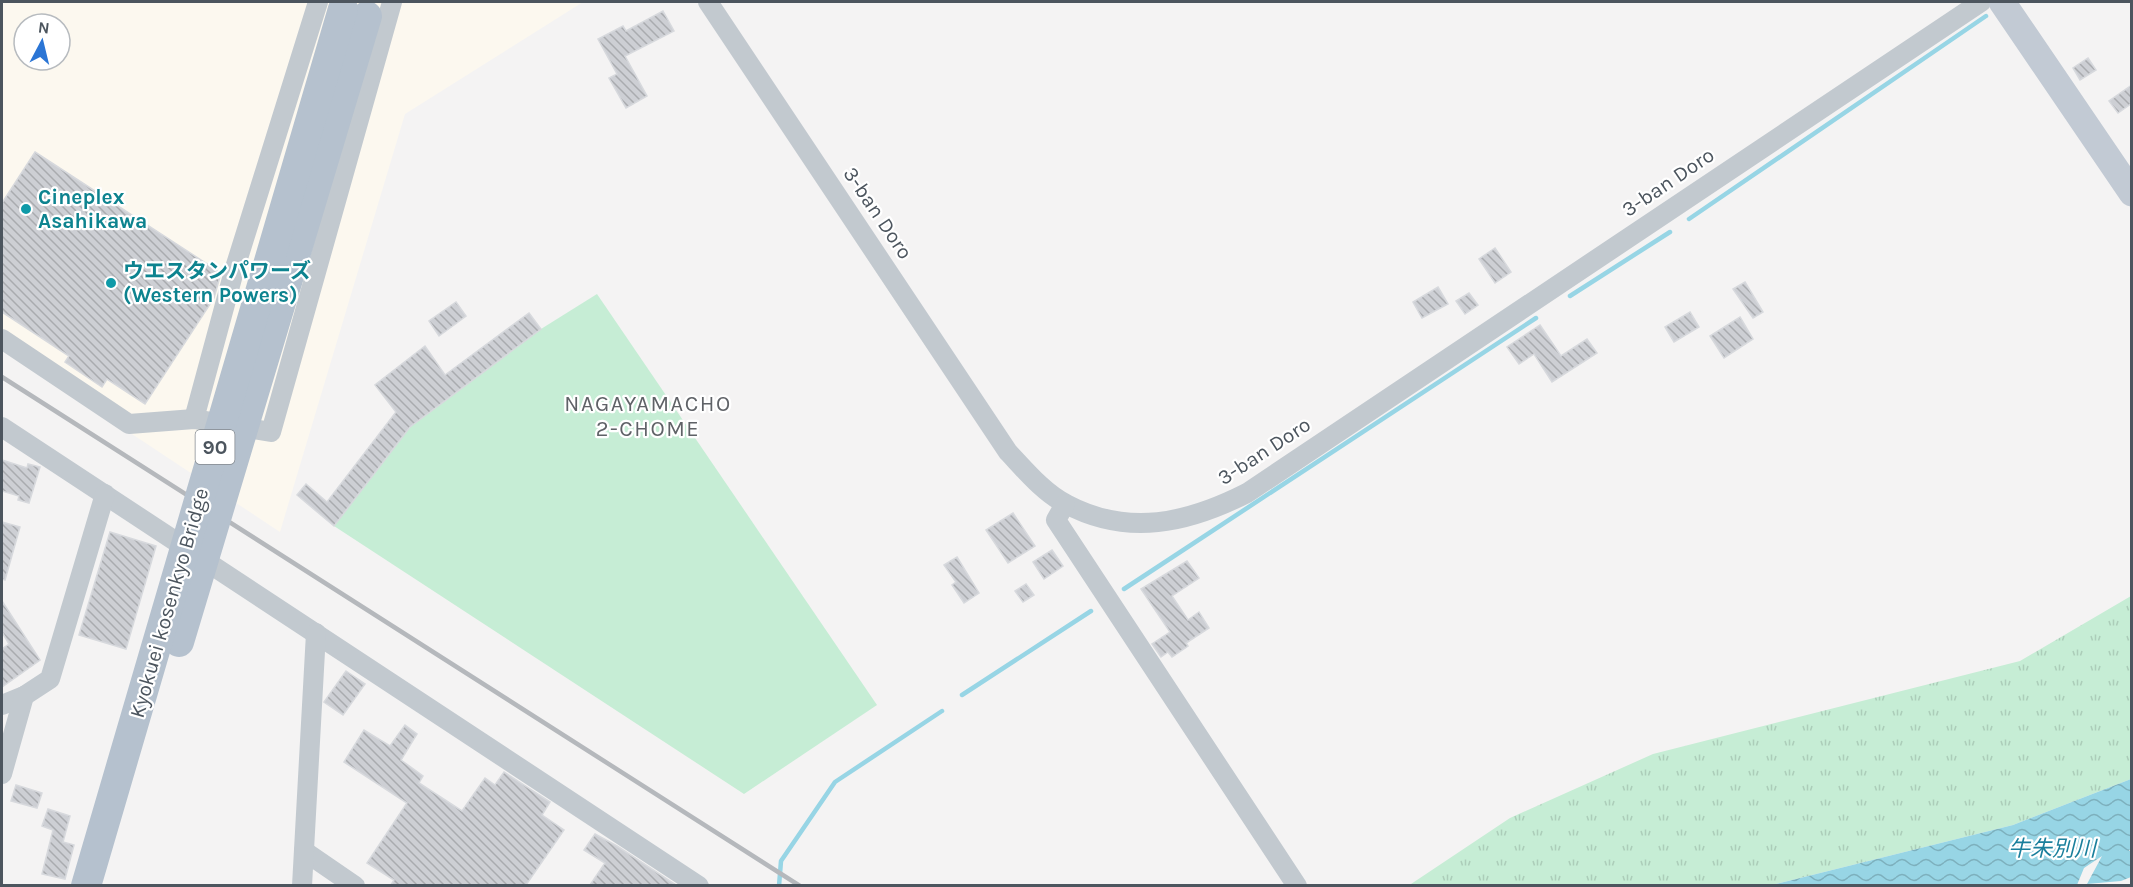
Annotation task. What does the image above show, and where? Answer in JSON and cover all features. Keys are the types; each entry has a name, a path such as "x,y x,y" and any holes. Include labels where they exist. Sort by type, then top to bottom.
{"main road":[{"name":"Kyokuei kosenkyo Bridge","path":"86,885 343,9"},
{"name":"Kyokuei kosenkyo Bridge","path":"106,885 343,9"}],"street":[{"path":"2,339 129,424 194,419 271,432 392,2"},
{"name":"3-ban Doro","path":"708,2 1008,452 1033,479 1065,504 1105,519 1143,523 1186,519 1212,511 1247,493 1981,2"},
{"path":"2002,2 2132,192"},
{"path":"194,419 240,249 343,9"},
{"path":"2,427 699,885"},
{"path":"2,705 24,696 50,679 105,494"},
{"path":"1065,504 1056,520 1297,885"},
{"path":"302,885 316,633"},
{"path":"2,774 24,696"},
{"path":"304,851 355,885"}],"shaded area":[{"path":"2,2 583,2 405,114 280,532 2,348"}],"green space":[{"path":"597,294 877,705 744,794 334,526 410,427 541,329"},
{"path":"2131,596 2131,779 2013,825 1772,885 1408,886 1510,818 1653,754 2020,661"}],"water":[{"name":"牛朱別川","path":"2131,779 2132,846 2129,851 2131,851 2131,877 2121,881 2087,884 2102,856 2084,868 2077,885 1772,885 2013,825"}],"building":[{"path":"663,11 674,31 625,56 647,96 626,108 609,78 617,74 598,39 623,26 626,31"},
{"path":"2088,58 2096,70 2080,80 2073,68"},
{"path":"2132,85 2132,103 2118,113 2109,101"},
{"name":"ウエスタンパワーズ (Western Powers)","path":"35,152 221,273 214,298 145,404 107,379 102,387 65,362 69,356 2,312 2,203"},
{"path":"1495,248 1511,272 1495,283 1479,259"},
{"path":"1745,282 1763,312 1753,318 1733,289"},
{"path":"1438,287 1448,304 1422,318 1413,302"},
{"path":"1469,293 1478,305 1465,314 1456,301"},
{"path":"456,302 466,316 439,336 429,321"},
{"path":"1690,312 1699,327 1674,342 1665,327"},
{"path":"529,313 541,329 410,427 334,526 297,495 306,484 327,502 396,412 375,385 425,346 445,375"},
{"path":"1740,317 1753,339 1724,358 1710,336"},
{"path":"1540,325 1561,356 1587,339 1597,353 1552,382 1534,354 1519,364 1507,347"},
{"path":"2,460 27,468 28,464 40,467 29,503 18,500 19,496 2,491"},
{"path":"1013,513 1035,546 1008,563 986,530"},
{"path":"2,522 20,527 5,580 2,579"},
{"path":"110,532 156,546 126,649 79,635"},
{"path":"1052,550 1063,566 1044,579 1033,562"},
{"path":"957,557 979,593 964,603 952,585 956,582 944,565"},
{"path":"1187,561 1199,578 1172,596 1188,620 1199,612 1209,628 1186,643 1188,646 1172,657 1168,652 1161,657 1152,644 1170,632 1141,589"},
{"path":"1026,584 1034,595 1023,602 1015,591"},
{"path":"2,601 40,660 2,687 2,649 9,644 2,632"},
{"path":"346,671 365,684 343,715 324,702"},
{"path":"405,725 417,734 401,760 423,776 419,783 462,811 485,778 495,785 504,772 550,802 542,815 564,830 526,885 391,885 394,880 367,863 407,803 344,762 364,730 390,746"},
{"path":"16,785 42,793 37,808 11,801"},
{"path":"48,809 70,816 63,842 74,845 65,879 42,874 53,830 42,826"},
{"path":"595,834 676,885 590,885 605,863 584,850"}],"waterway":[{"path":"1689,219 1986,16"},
{"path":"1570,296 1670,232"},
{"path":"1124,589 1536,318"},
{"path":"962,695 1091,611"},
{"path":"779,886 781,861 835,782 942,711"}],"railway":[{"path":"2,377 800,886"}],"place":[{"name":"Cineplex Asahikawa","path":"26,209"},
{"name":"ウエスタンパワーズ (Western Powers)","path":"111,283"}],"district":[{"name":"NAGAYAMACHO 2-CHOME","path":"648,416"}]}
